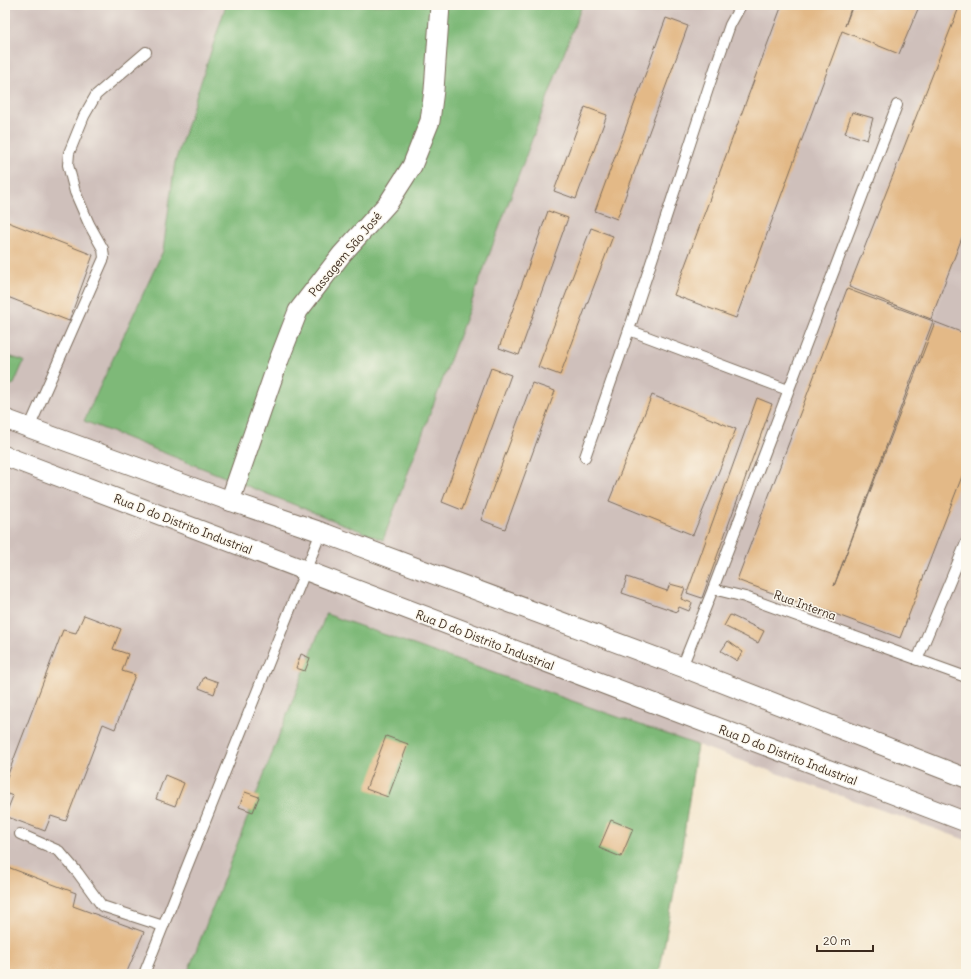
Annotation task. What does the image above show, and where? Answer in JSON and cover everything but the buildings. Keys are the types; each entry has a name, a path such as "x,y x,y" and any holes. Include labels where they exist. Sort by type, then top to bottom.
{"street":[{"name":"Passagem São José","path":"230,501 277,365 298,311 342,254 389,202 412,166 430,121 434,90 440,5"},
{"path":"5,419 230,501 321,532 682,667 966,778"},
{"name":"Rua D do Distrito Industrial","path":"5,456 305,572 966,822"}],"lane":[{"path":"585,458 630,330 711,79 730,25 740,5"},
{"path":"29,428 104,258 103,249 89,224 75,192 68,166 69,153 84,116 96,95 146,52"},
{"path":"682,667 897,106"},
{"path":"630,330 788,390"},
{"path":"144,974 321,532"},
{"path":"917,660 966,543"},
{"name":"Rua Interna","path":"713,589 745,597 917,660 966,676"},
{"path":"20,834 59,851 78,873 102,906 163,926"}],"shaded area":[{"path":"5,5 966,5 966,840 326,614 187,974 5,974"}],"green space":[{"path":"226,5 582,5 383,540 84,421 163,251 175,162"},
{"path":"5,355 24,361 14,384 5,387"},
{"path":"326,614 697,745 681,855 659,974 187,974"}]}
